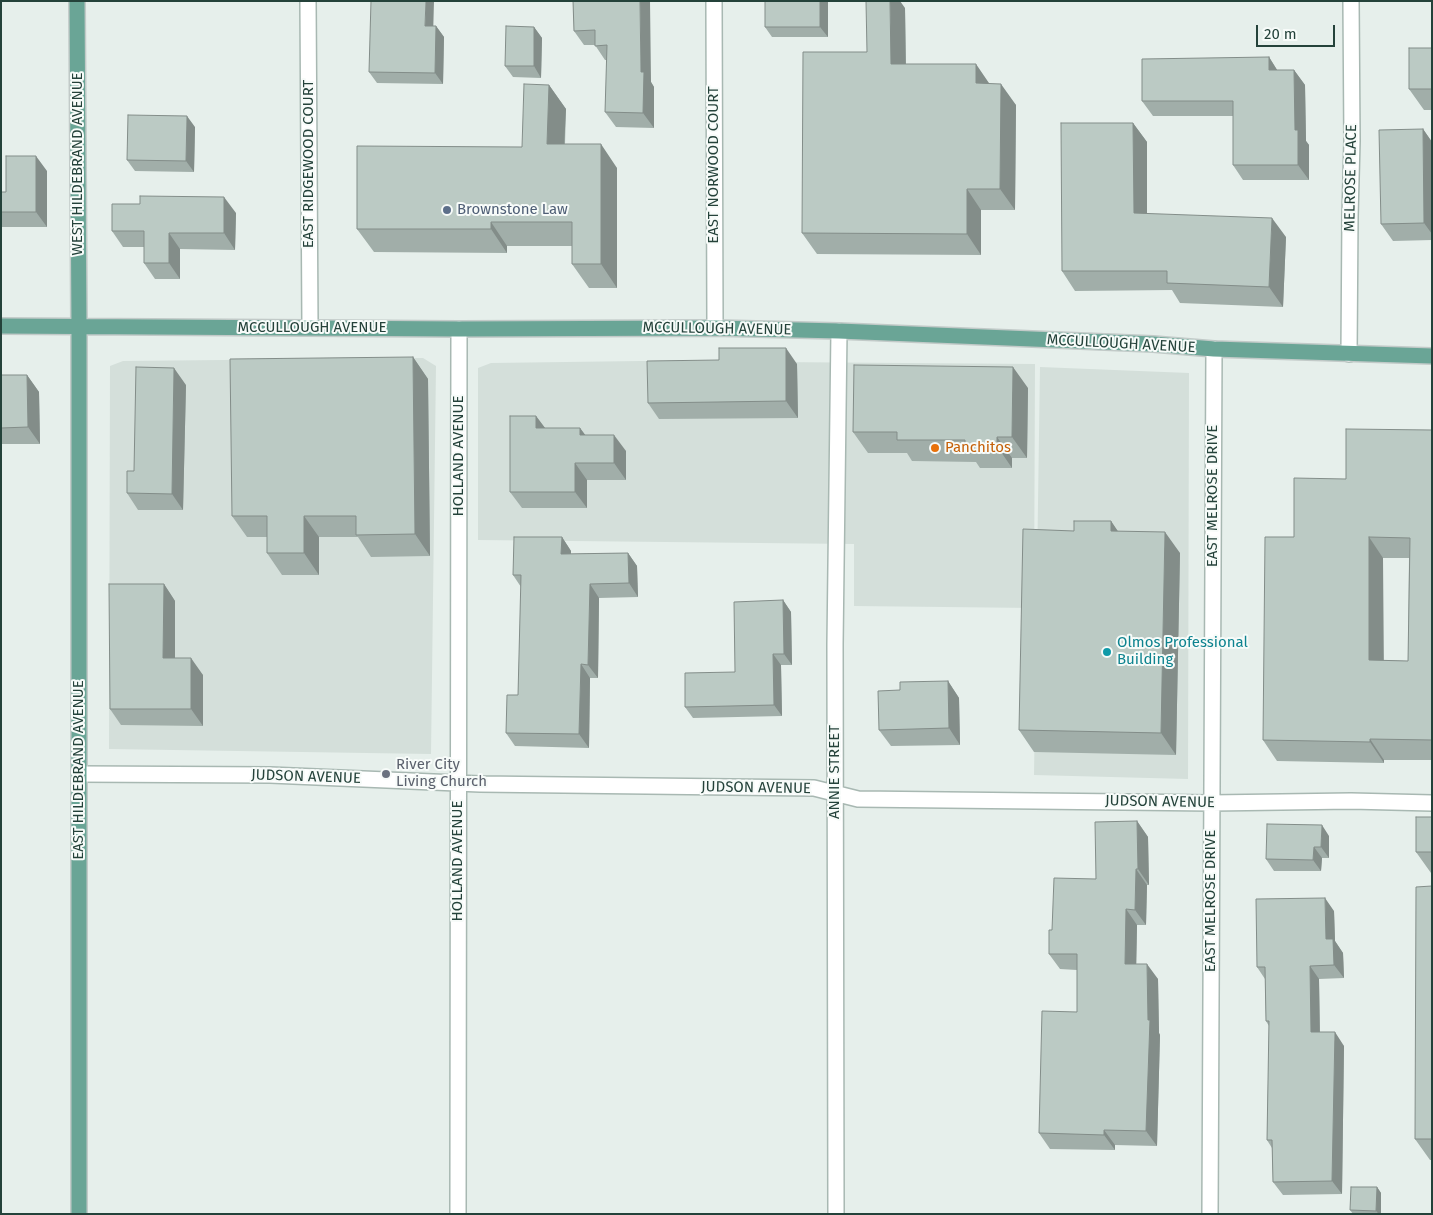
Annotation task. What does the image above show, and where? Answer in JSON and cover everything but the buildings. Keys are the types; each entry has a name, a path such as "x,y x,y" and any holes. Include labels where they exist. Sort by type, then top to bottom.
{"main road":[{"name":"WEST HILDEBRAND AVENUE","path":"77,1 80,327"},
{"name":"MCCULLOUGH AVENUE","path":"1,326 459,329 715,328 839,331 1108,342 1214,349 1432,356"},
{"name":"EAST HILDEBRAND AVENUE","path":"80,327 80,1214"}],"street":[{"name":"EAST RIDGEWOOD COURT","path":"308,1 310,327"},
{"name":"EAST NORWOOD COURT","path":"714,1 715,328"},
{"name":"MELROSE PLACE","path":"1350,354 1351,1"},
{"name":"HOLLAND AVENUE","path":"458,1214 459,329"},
{"name":"ANNIE STREET","path":"836,1214 835,793 839,331"},
{"name":"EAST MELROSE DRIVE","path":"1210,1214 1214,349"},
{"name":"JUDSON AVENUE","path":"79,774 270,775 480,784 814,788 858,799 1212,803 1351,801 1432,803"}],"shaded area":[{"path":"423,358 436,366 431,754 109,749 110,366 123,361"},
{"path":"641,361 1035,364 1034,608 854,606 854,544 478,540 478,368 491,363"},
{"path":"1040,367 1189,373 1188,779 1034,775"}],"place":[{"name":"Brownstone Law","path":"447,210"},
{"name":"Panchitos","path":"935,448"},
{"name":"Olmos Professional Building","path":"1107,652"},
{"name":"River City Living Church","path":"386,774"}]}
